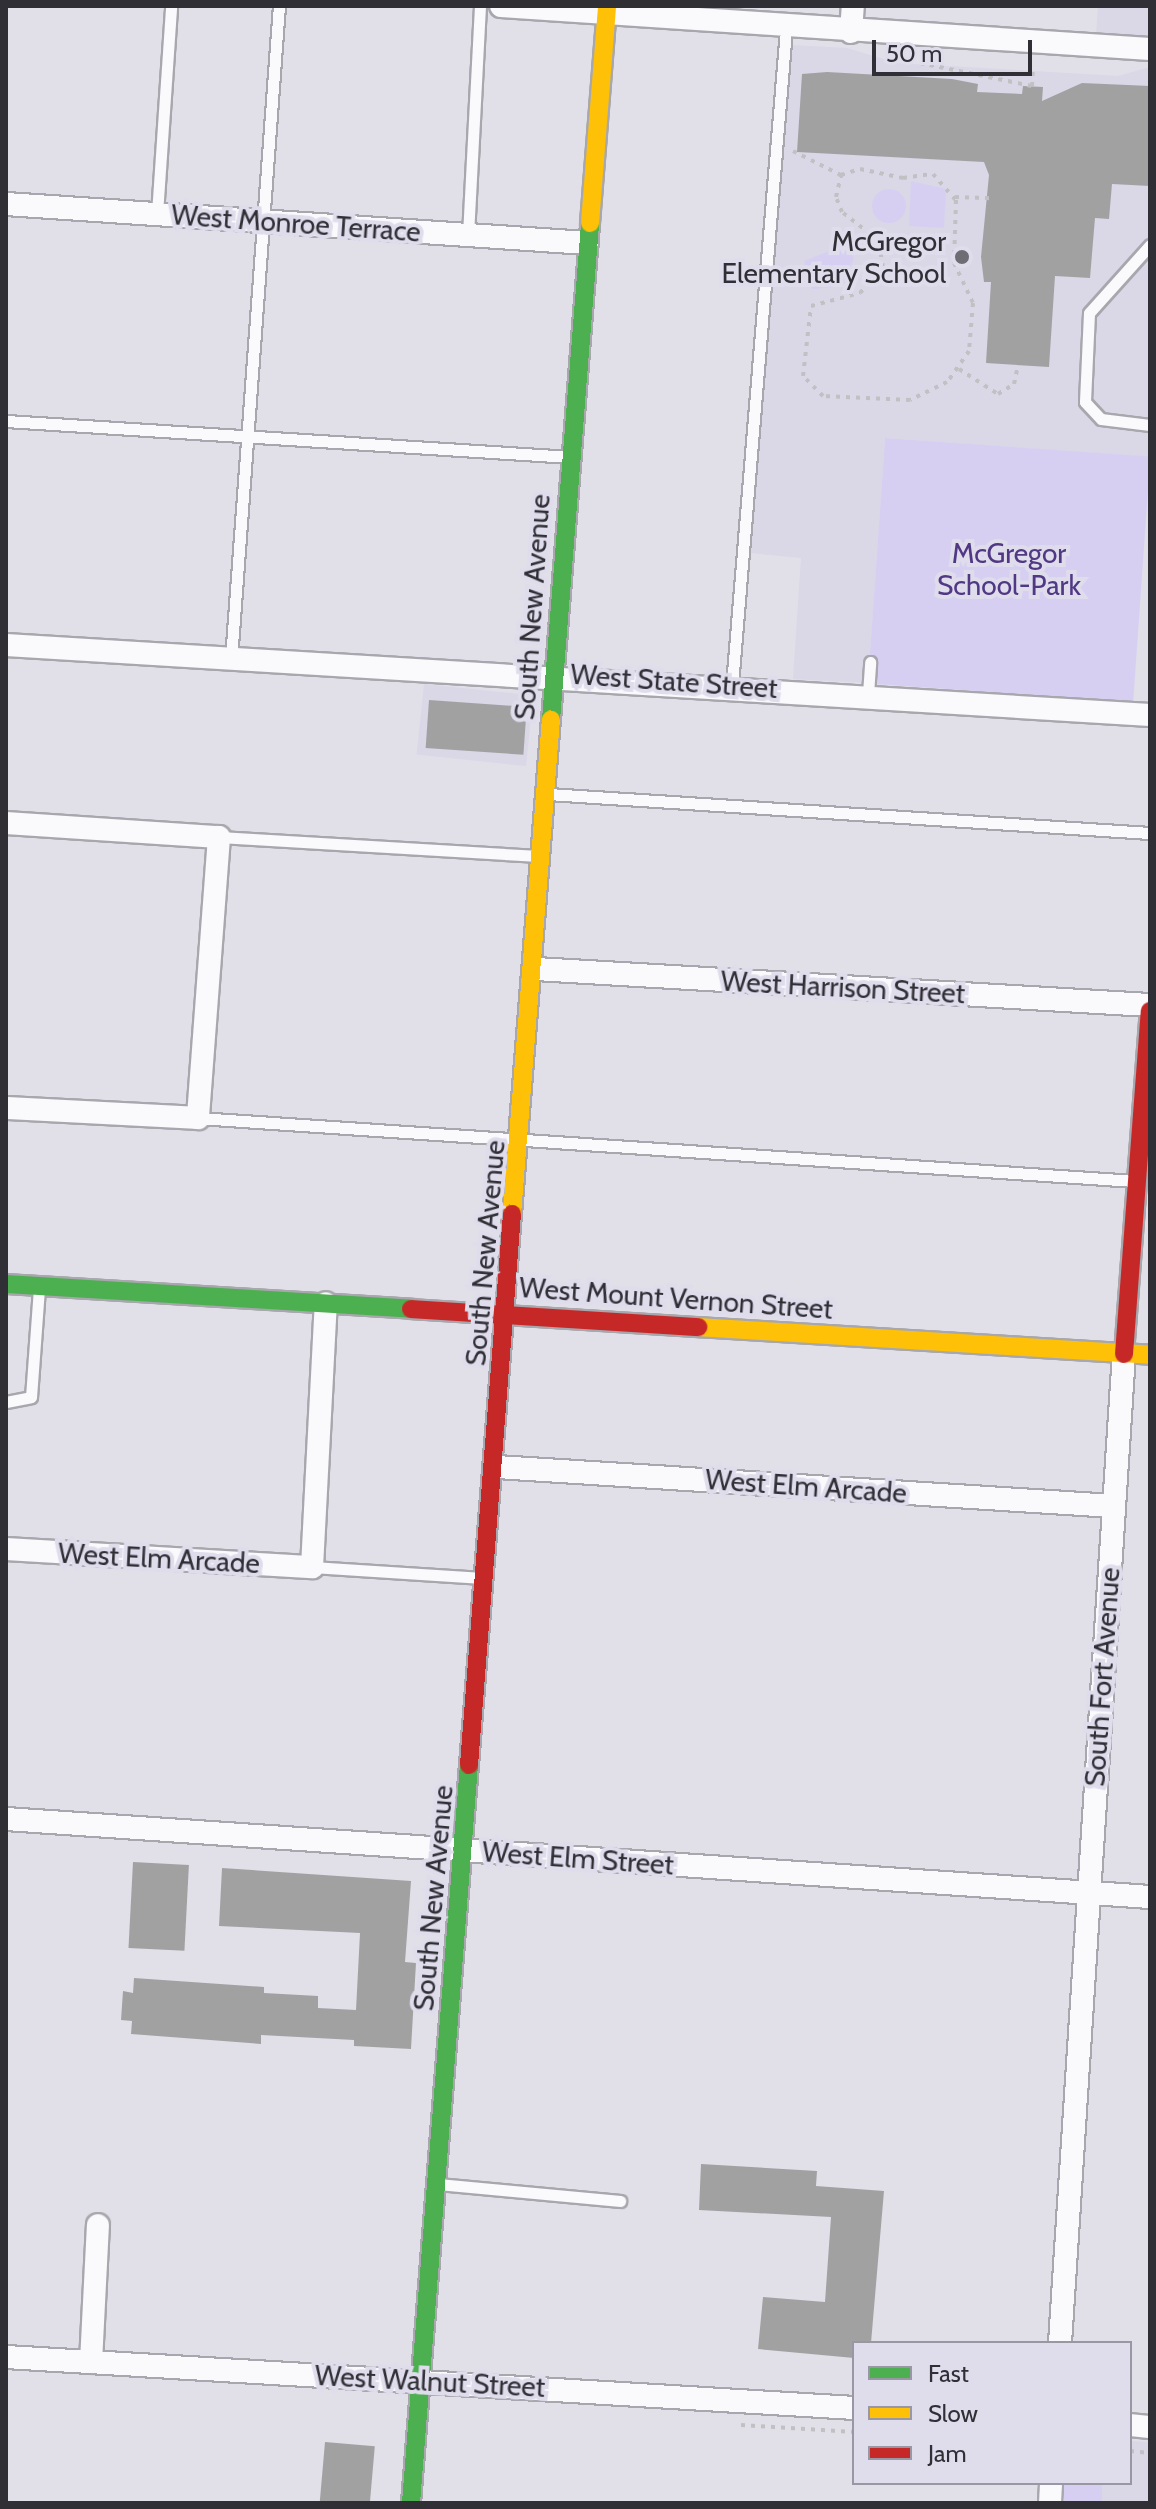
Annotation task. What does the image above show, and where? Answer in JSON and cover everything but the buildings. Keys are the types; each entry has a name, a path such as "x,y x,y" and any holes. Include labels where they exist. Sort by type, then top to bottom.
{"street":[{"path":"501,6 606,11 786,29 1150,49"},
{"path":"851,32 853,6"},
{"name":"South New Avenue","path":"411,2503 536,969 555,673 606,11"},
{"name":"West Monroe Terrace","path":"6,204 587,243"},
{"name":"West State Street","path":"6,645 521,678 555,673 1150,715"},
{"path":"6,823 219,837 198,1118 6,1108"},
{"name":"West Harrison Street","path":"536,969 1150,1005"},
{"name":"South Fort Avenue","path":"1060,2341 1087,1893 1150,1011"},
{"name":"West Mount Vernon Street","path":"6,1284 1150,1355"},
{"path":"312,1567 326,1303"},
{"name":"West Elm Arcade","path":"497,1467 1114,1506"},
{"name":"West Elm Arcade","path":"6,1549 312,1567"},
{"name":"West Elm Street","path":"6,1819 1150,1897"},
{"path":"91,2362 98,2225"},
{"name":"West Walnut Street","path":"6,2357 852,2408"}],"lane":[{"path":"157,214 171,6"},
{"path":"231,659 250,434 279,6"},
{"path":"468,235 480,6"},
{"path":"732,685 786,29"},
{"path":"1150,245 1089,313 1085,402 1101,419 1150,425"},
{"path":"6,421 250,434 571,457"},
{"path":"868,694 870,662"},
{"path":"547,794 1150,833"},
{"path":"219,837 543,857"},
{"path":"198,1118 521,1144 1137,1181"},
{"path":"6,1402 31,1397 39,1286"},
{"path":"312,1567 488,1578"},
{"path":"437,2183 620,2201"}],"path":[{"path":"920,63 1032,86 1033,69"},
{"path":"794,139 794,155 841,175 860,169 903,178 933,174 955,197 954,263 973,303 972,339 959,369 910,400 823,396 806,383 811,306 860,293 883,267 878,240 838,205 841,175"},
{"path":"955,197 992,198"},
{"path":"959,369 998,394 1014,384 1018,365"},
{"path":"726,2424 852,2432"}],"shaded area":[{"path":"1098,6 1150,6 1150,40 1096,36"},
{"name":"McGregor Elementary School","path":"791,45 847,48 897,63 1118,76 1150,67 1150,457 885,438 868,683 793,679 801,558 750,553"},
{"path":"424,684 533,695 526,766 417,755"},
{"path":"1132,2441 1150,2442 1150,2503 1100,2503 1102,2485 1132,2485"}],"green space":[{"path":"911,181 946,189 944,228 909,226"},
{"path":"889,189 901,194 906,206 901,218 889,223 877,218 872,206 877,194"},
{"path":"847,244 854,258 842,286 812,289 804,261"},
{"name":"McGregor School-Park","path":"885,438 1150,457 1133,702 868,683"},
{"path":"1064,2485 1102,2485 1102,2503 1064,2503"}],"traffic: fast":[{"path":"551,720 590,223"},
{"path":"6,1284 411,1309"},
{"path":"411,2503 469,1765"}],"traffic: slow":[{"path":"590,223 607,6"},
{"path":"512,1214 551,720"},
{"path":"698,1327 1150,1355"}],"traffic: jam":[{"path":"1124,1354 1150,1011"},
{"path":"469,1765 512,1214"},
{"path":"411,1309 698,1327"}],"place":[{"name":"McGregor Elementary School","path":"962,257"}]}
